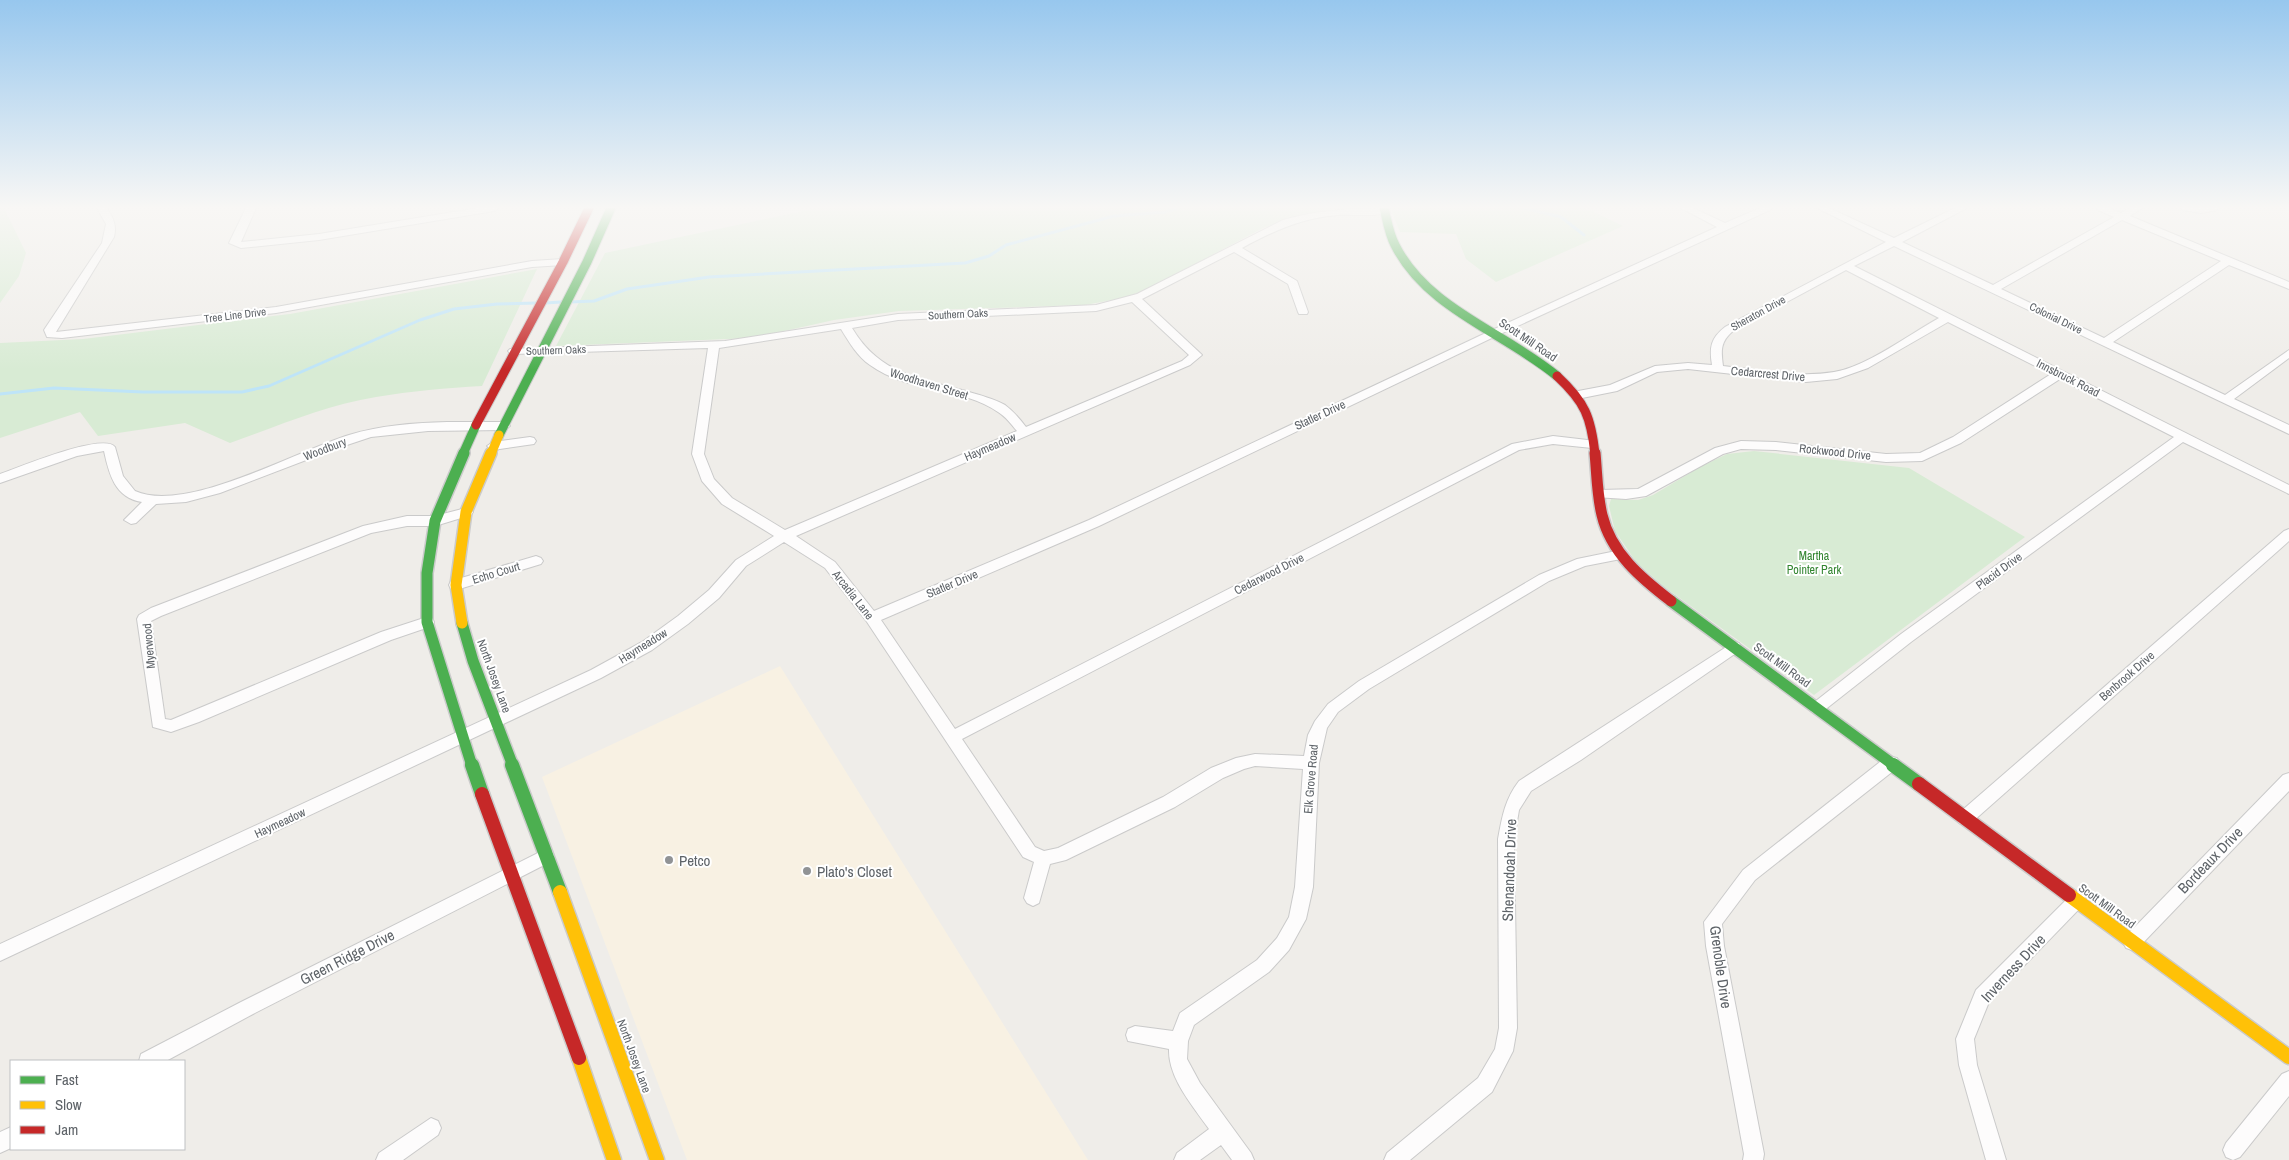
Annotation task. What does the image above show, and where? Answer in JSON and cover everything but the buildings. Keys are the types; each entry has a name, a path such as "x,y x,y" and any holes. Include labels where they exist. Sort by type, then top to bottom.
{"main road":[{"path":"563,262 474,427 435,521 427,573 427,622 462,738 510,874 580,1060 614,1160"},
{"name":"North Josey Lane","path":"587,262 493,446 466,512 456,585 461,623 473,661 657,1160"},
{"name":"Scott Mill Road","path":"1403,262 1412,275 1425,288 1545,366 1577,395 1586,415 1606,528 1621,555 1656,590 2289,1057"}],"street":[{"name":"Tree Line Drive","path":"94,262 50,330 51,335 276,310 532,264 561,262"},
{"name":"Southern Oaks","path":"514,351 714,345 898,316 1083,309 1136,299 1208,262"},
{"path":"1261,262 1282,274 1292,283 1302,312"},
{"name":"Statler Drive","path":"872,618 1094,523 1646,262"},
{"name":"Sheraton Drive","path":"1718,369 1715,344 1722,334 1750,316 1854,262"},
{"name":"Colonial Drive","path":"1939,262 2289,430"},
{"path":"1995,288 2040,262"},
{"path":"2105,342 2226,262"},
{"path":"2231,262 2289,286"},
{"name":"Innsbruck Road","path":"1846,266 2289,490"},
{"name":"Haymeadow","path":"0,953 596,674 647,646 683,620 714,594 741,563 765,546 784,536 1186,363 1196,355 1136,299"},
{"name":"Cedarcrest Drive","path":"1577,395 1613,388 1655,369 1688,366 1806,378 1837,375 1864,366 1948,317"},
{"name":"Woodhaven Street","path":"844,324 851,340 872,363 887,372 906,380 998,406 1024,432"},
{"name":"Arcadia Lane","path":"714,345 700,430 698,454 708,481 727,501 747,516 808,549 830,565 872,618 1029,852 1043,858"},
{"path":"2225,400 2289,354"},
{"name":"Rockwood Drive","path":"1600,494 1626,495 1641,493 1719,451 1741,445 1776,446 1886,458 1922,458 1957,440 2059,374"},
{"name":"Woodbury","path":"0,480 88,449 106,446 109,447 120,484 135,497 152,500 194,496 216,490 354,438 424,427 504,426"},
{"name":"Placid Drive","path":"1817,708 1902,642 2183,436"},
{"name":"Cedarwood Drive","path":"952,737 1516,446 1553,440 1592,444"},
{"path":"493,446 530,441"},
{"path":"131,520 152,500"},
{"name":"Myerwood","path":"427,622 386,636 194,718 171,726 158,723 144,619 156,612 368,529 408,521 435,521 466,512"},
{"name":"Benbrook Drive","path":"1965,818 2289,534"},
{"name":"Elk Grove Road","path":"1244,1160 1193,1090 1178,1060 1179,1041 1187,1020 1263,966 1283,944 1297,919 1304,887 1311,763 1316,735 1320,725 1333,708 1364,685 1544,578 1582,562 1621,555"},
{"name":"Echo Court","path":"456,585 536,561"},
{"name":"Shenandoah Drive","path":"1394,1160 1485,1085 1504,1051 1508,1028 1506,839 1510,810 1517,796 1525,786 1576,755 1734,647"},
{"path":"1033,898 1043,858 1060,856 1075,849 1169,802 1217,773 1255,760 1311,763"},
{"name":"Grenoble Drive","path":"1753,1160 1754,1154 1717,955 1713,922 1749,875 1891,763"},
{"name":"Bordeaux Drive","path":"2132,942 2289,780"},
{"name":"Green Ridge Drive","path":"150,1060 247,1008 546,856"},
{"name":"Inverness Drive","path":"1996,1160 1968,1065 1965,1039 1982,996 2077,900"},
{"path":"1135,1035 1179,1041"},
{"path":"2233,1150 2289,1081"},
{"path":"386,1160 431,1128"},
{"path":"1184,1160 1224,1131"}],"shaded area":[{"path":"780,666 1088,1160 687,1160 542,777"}],"green space":[{"path":"0,262 23,262 19,276 0,303"},
{"path":"600,262 1199,262 1148,289 1123,298 1085,305 899,311 834,320 753,338 556,346"},
{"path":"1470,262 1541,262 1496,282"},
{"path":"537,269 482,386 416,391 339,405 230,443 185,423 98,436 80,412 0,438 0,343 83,339 290,314"},
{"name":"Martha Pointer Park","path":"1754,451 1909,468 2025,537 1814,695 1663,586 1636,562 1615,531 1609,506 1611,499 1638,500 1653,495 1700,467 1727,454"}],"waterway":[{"path":"570,302 594,301 627,289 709,277 968,262"},
{"path":"545,303 561,302"},
{"path":"0,394 54,388 143,392 242,392 269,386 420,320 454,309 497,304 536,303"}],"traffic: fast":[{"path":"499,435 587,262"},
{"path":"1405,262 1427,287 1447,304 1537,359 1557,376"},
{"path":"476,425 435,521 427,573 427,622 462,738 482,794"},
{"path":"1671,601 1919,784"},
{"path":"462,623 473,661 560,892"}],"traffic: slow":[{"path":"462,623 456,585 466,512 499,435"},
{"path":"560,892 657,1160"},
{"path":"2069,895 2289,1057"},
{"path":"579,1058 614,1160"}],"traffic: jam":[{"path":"476,425 563,262"},
{"path":"1557,376 1576,394 1585,409 1591,425 1602,515 1612,542 1634,570 1671,601"},
{"path":"1919,784 2069,895"},
{"path":"482,794 579,1058"}],"place":[{"name":"Petco","path":"669,860"},
{"name":"Plato's Closet","path":"807,871"}]}
